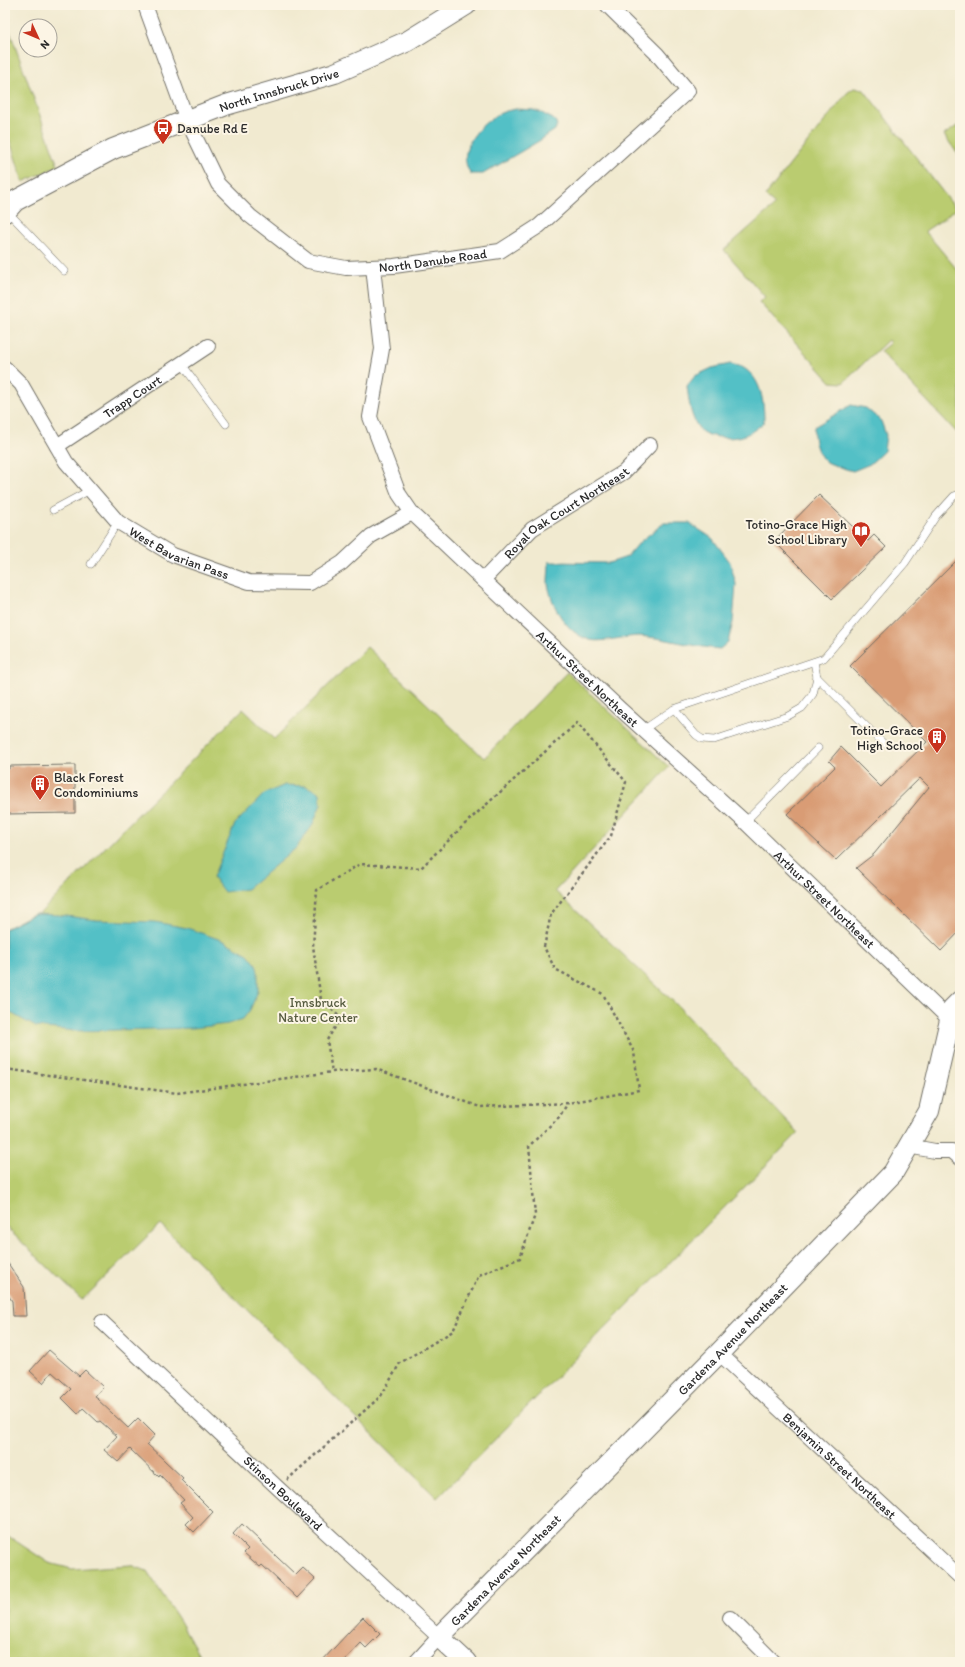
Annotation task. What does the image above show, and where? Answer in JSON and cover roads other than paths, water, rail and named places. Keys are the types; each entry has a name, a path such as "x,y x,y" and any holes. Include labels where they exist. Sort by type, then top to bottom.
{"street":[{"name":"North Danube Road","path":"145,5 187,120 218,184 250,216 308,261 346,268 394,266 500,251 539,226 688,91 657,54 607,5"},
{"name":"North Innsbruck Drive","path":"6,211 15,201 113,149 226,106 335,73 408,41 466,5"},
{"name":"Arthur Street Northeast","path":"373,267 382,349 370,417 399,494 412,513 643,730 745,822 950,1020"},
{"name":"Trapp Court","path":"57,446 208,346"},
{"name":"West Bavarian Pass","path":"5,368 21,384 66,462 118,522 173,555 249,582 310,583 342,563 371,536 412,513"},
{"name":"Royal Oak Court Northeast","path":"483,580 532,529 624,472 650,445"},
{"name":"Gardena Avenue Northeast","path":"439,1637 719,1353 893,1173 929,1111 952,1009 960,1001"},
{"path":"908,1146 935,1151 952,1151 960,1158"},
{"name":"Stinson Boulevard","path":"102,1322 466,1662"},
{"name":"Benjamin Street Northeast","path":"719,1353 960,1577"},
{"path":"730,1618 774,1662"},
{"path":"416,1662 439,1637"}],"lane":[{"path":"6,211 64,271"},
{"path":"182,364 226,424"},
{"path":"53,510 90,490"},
{"path":"643,730 674,709 824,658 905,563 936,516 954,496 960,494"},
{"path":"91,564 118,522"},
{"path":"674,709 696,735 702,739 714,740 788,716 802,708 813,694 817,677 814,662"},
{"path":"817,677 884,744"},
{"path":"745,822 818,748"}],"water":[{"path":"516,109 540,112 553,119 557,126 555,130 539,141 483,174 471,174 467,165 466,156 467,147 472,139 485,124 493,118 503,112"},
{"path":"730,364 742,367 749,372 758,384 762,399 764,422 759,427 745,435 734,438 712,436 700,430 694,420 690,409 687,386 695,376 712,368"},
{"path":"851,405 866,408 881,421 886,435 884,451 870,464 853,471 826,462 821,457 817,449 814,431 814,427"},
{"path":"664,523 689,523 712,538 730,562 736,584 733,622 728,642 720,649 639,636 595,641 582,637 574,632 562,618 553,601 548,583 549,562 609,563 627,557 641,541"},
{"path":"285,785 306,786 320,793 321,804 312,826 296,848 247,889 224,892 213,877 235,824 264,794"},
{"path":"34,914 59,915 96,920 155,922 187,928 224,941 248,954 256,964 258,972 258,991 250,1010 243,1019 228,1024 193,1028 76,1031 36,1027 9,1012 5,1007 5,929"}],"place":[{"name":"Danube Rd E","path":"163,145"},
{"name":"Totino-Grace High School Library","path":"861,548"},
{"name":"Totino-Grace High School","path":"937,754"},
{"name":"Black Forest Condominiums","path":"40,801"}],"park label":[{"name":"Innsbruck Nature Center","path":"318,1010"}]}
